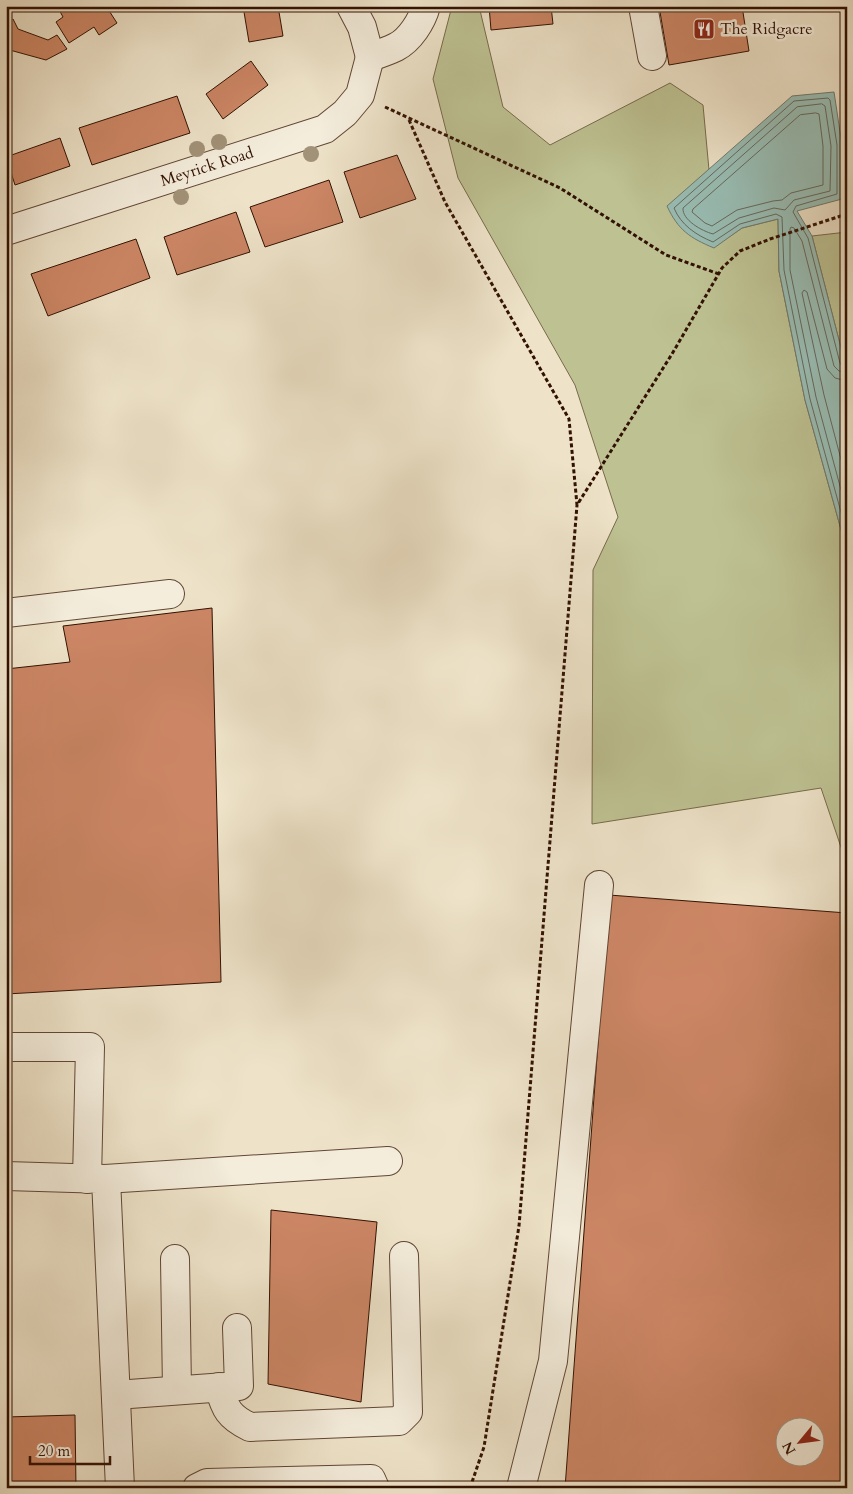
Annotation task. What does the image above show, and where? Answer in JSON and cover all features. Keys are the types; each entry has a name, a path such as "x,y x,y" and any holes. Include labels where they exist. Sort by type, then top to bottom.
{"street":[{"path":"351,6 362,27 370,57 398,46 412,33 424,14 426,6"},
{"path":"643,6 652,56"},
{"name":"Meyrick Road","path":"6,231 325,129 345,113 360,95 370,57"},
{"path":"6,613 170,594"},
{"path":"521,1488 553,1360 599,885"},
{"path":"6,1047 90,1047 96,1179 116,1395 120,1488"},
{"path":"6,1176 96,1179 388,1161"},
{"path":"219,1387 224,1407 230,1415 250,1427 399,1421 404,1418 408,1412 404,1256"},
{"path":"175,1258 177,1390"},
{"path":"116,1395 239,1386 236,1328"},
{"path":"197,1488 207,1483 370,1479 375,1488"}],"path":[{"path":"360,95 409,120 560,188 666,255 719,274"},
{"path":"409,120 445,202 569,420 577,505 519,1226 484,1447 470,1488"},
{"path":"577,505 672,354 722,268 740,251 770,239 847,214"}],"green space":[{"path":"452,6 479,6 503,107 550,145 670,83 703,105 709,170 668,206 714,247 742,228 778,219 779,271 805,400 847,551 847,865 821,788 592,824 593,570 618,517 575,385 458,178 433,79"},
{"path":"847,232 847,371 812,236"}],"water":[{"path":"834,92 842,145 842,199 797,211 812,236 847,371 847,551 805,400 779,271 778,219 742,228 714,248 691,237 680,227 667,206 792,96"}],"building":[{"path":"57,6 106,6 117,23 99,35 94,27 69,43 56,22 63,17"},
{"path":"243,6 278,6 283,36 249,42"},
{"path":"489,6 551,6 553,24 491,30"},
{"name":"The Ridgacre","path":"659,6 742,6 749,51 669,65"},
{"path":"13,19 18,29 48,40 57,35 67,49 46,60 6,49 6,23"},
{"path":"251,61 268,85 223,119 206,94"},
{"path":"177,96 190,133 92,165 79,128"},
{"path":"60,138 70,166 15,185 6,157"},
{"path":"397,155 416,199 360,218 344,172"},
{"path":"329,180 343,222 265,247 250,207"},
{"path":"236,212 250,252 177,275 164,237"},
{"path":"136,239 150,278 48,316 31,274"},
{"path":"212,608 221,982 6,994 6,669 70,662 63,626"},
{"path":"609,895 847,913 847,1488 565,1488"},
{"path":"271,1210 377,1222 361,1402 268,1384"},
{"path":"75,1415 76,1488 6,1488 6,1417"}],"place":[{"name":"The Ridgacre","path":"704,29"}]}
